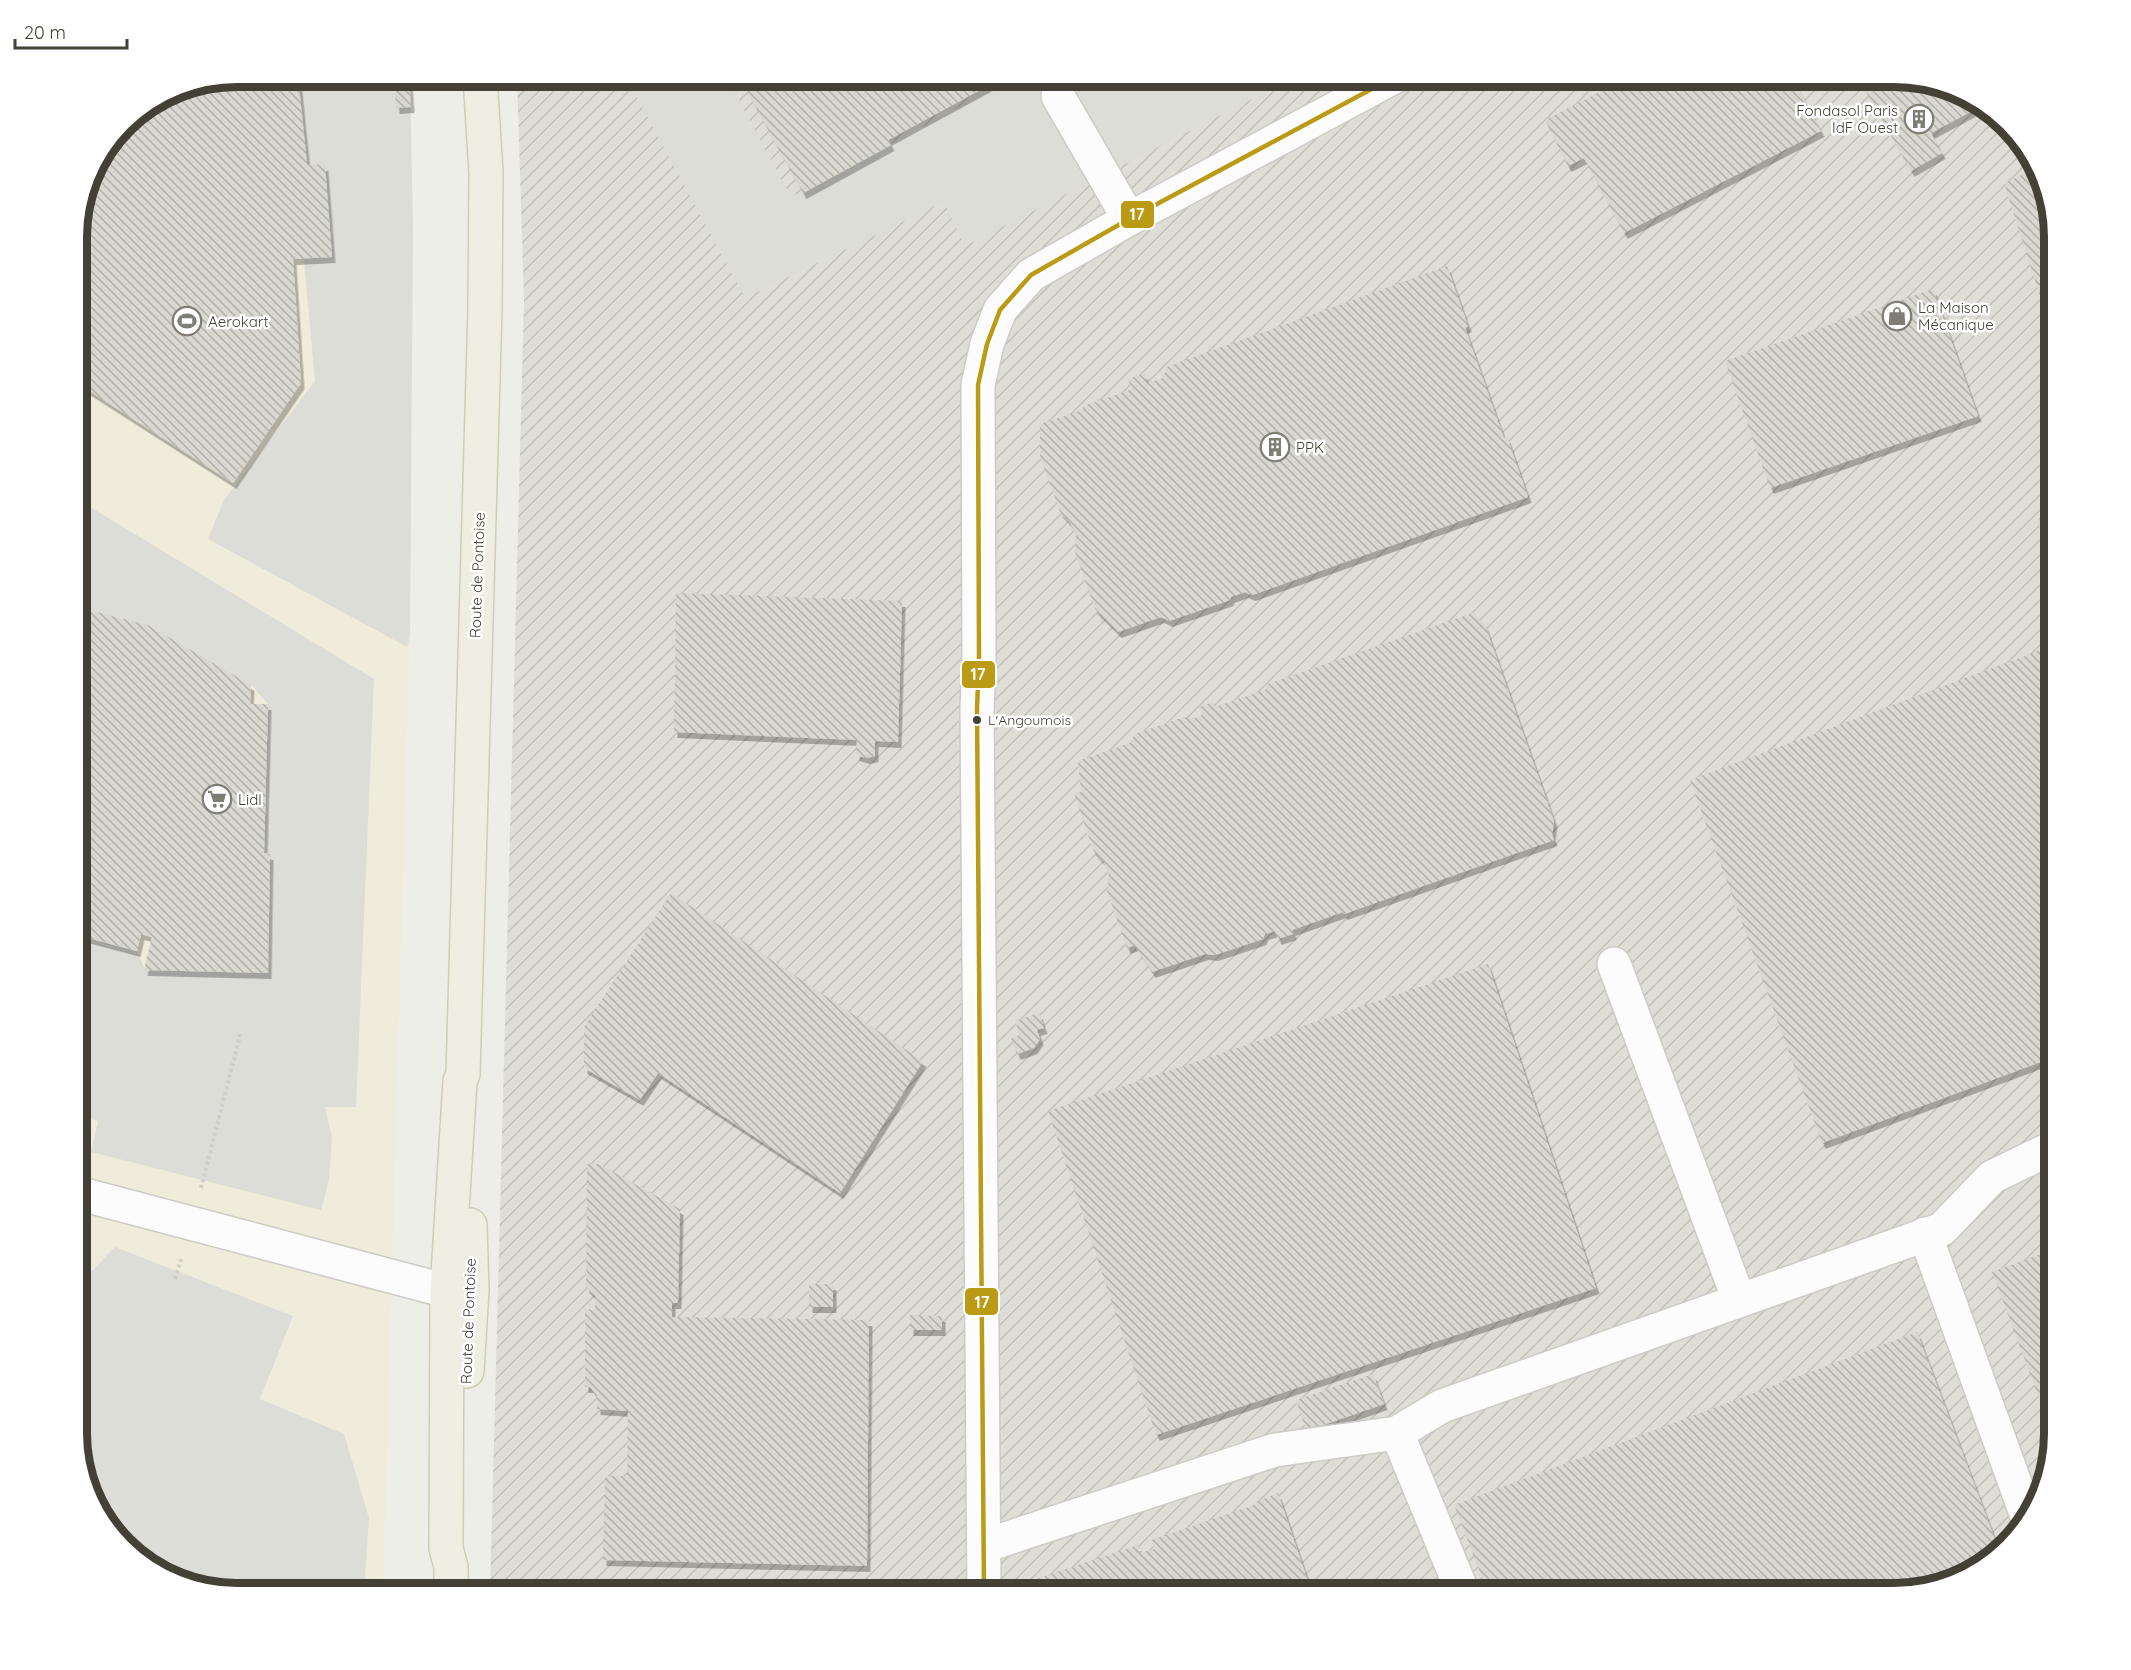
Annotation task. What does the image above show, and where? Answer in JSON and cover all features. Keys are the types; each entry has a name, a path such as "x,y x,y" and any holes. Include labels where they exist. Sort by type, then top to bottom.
{"main road":[{"name":"Route de Pontoise","path":"451,1580 446,1548 447,1292 460,1081 463,1074 484,308 486,173 481,87"},
{"name":"Route de Pontoise","path":"451,1580 457,1550 472,1290 467,1082 463,1074"}],"street":[{"path":"984,1583 977,709 979,657 978,385 987,344 1000,310 1031,275 1352,87"},
{"path":"1058,96 1129,219"},
{"path":"1614,964 1739,1300"},
{"path":"984,1546 1275,1450 1397,1433 1442,1406 1942,1229 1992,1177 2044,1152"},
{"path":"87,1196 447,1292"},
{"path":"1925,1234 2024,1508"},
{"path":"1397,1433 1459,1583"}],"path":[{"path":"175,1279 217,1133 241,1032"}],"shaded area":[{"path":"237,87 408,87 409,659 383,1583 227,1583 207,1580 170,1568 153,1558 124,1532 98,1491 87,1443 87,227 98,179 112,153 138,124 153,112 179,98 217,88"},
{"path":"295,87 410,87 413,228 410,636 407,647 208,539 224,500 315,381 305,272"},
{"path":"517,87 1894,87 1914,88 1952,98 1985,118 2007,138 2029,170 2041,207 2044,227 2044,1443 2033,1491 2007,1532 1978,1558 1961,1568 1924,1580 1904,1583 490,1583 524,300"},
{"path":"631,87 731,87 791,197 997,87 1275,87 965,246 944,202 745,298"},
{"path":"87,505 374,679 356,1107 325,1107 332,1138 329,1180 321,1210 91,1152 98,1121 87,1118 87,938 137,951 145,970 270,854 264,853 268,704 251,685 148,625 87,610"},
{"path":"115,1247 293,1316 260,1399 344,1434 369,1518 365,1583 227,1583 207,1580 170,1568 153,1558 124,1532 98,1491 87,1443 87,1276"}],"building":[{"name":"Aerokart","path":"299,87 307,164 325,165 332,257 293,259 301,383 233,483 87,389 87,227 90,207 98,179 112,153 138,124 170,102 217,88"},
{"path":"395,87 410,87 411,107 396,108"},
{"path":"745,87 986,87 888,140 891,145 803,193"},
{"path":"1609,87 1797,87 1821,131 1624,233 1584,158 1568,166 1545,120"},
{"name":"Fondasol Paris IdF Ouest","path":"1864,87 1924,90 1952,98 1974,110 1931,133 1942,153 1911,171"},
{"path":"2029,171 2036,189 2044,227 2044,309 2004,183"},
{"name":"PPK","path":"1447,266 1468,326 1465,328 1504,438 1507,437 1528,497 1252,595 1245,592 1231,597 1230,600 1169,621 1161,617 1118,632 1095,609 1075,552 1076,535 1071,524 1060,512 1040,456 1040,424 1082,410 1083,406 1132,389 1128,379 1144,373 1147,383 1163,378 1166,367"},
{"path":"1933,289 1978,416 1770,488 1725,361"},
{"path":"2044,517 2044,541 2037,519"},
{"path":"676,593 902,601 898,742 875,741 875,756 866,758 856,755 857,740 674,732"},
{"path":"87,610 148,625 251,685 250,704 268,704 264,853 270,854 268,973 144,970 152,937 141,934 137,951 87,938"},
{"path":"1475,612 1476,617 1485,625 1554,821 1552,835 1554,840 1292,930 1293,934 1278,939 1275,931 1265,934 1263,939 1215,955 1205,954 1152,972 1135,945 1127,948 1107,891 1109,876 1104,862 1093,850 1074,793 1081,792 1078,761 1130,743 1135,734 1184,717 1192,719 1202,715 1199,707 1213,702 1215,707 1267,689 1265,685"},
{"path":"2044,649 2044,1061 1822,1143 1690,780"},
{"path":"671,893 923,1061 840,1193 658,1073 640,1100 584,1068 584,1027"},
{"path":"1488,964 1596,1288 1156,1435 1048,1111"},
{"path":"1039,1013 1044,1028 1037,1030 1040,1039 1034,1048 1017,1054 1011,1038 1020,1035 1015,1021"},
{"path":"587,1164 599,1164 680,1209 678,1303 672,1303 672,1317 869,1320 867,1566 603,1560 605,1476 627,1476 628,1411 597,1409 597,1395 590,1387 585,1387 585,1309 595,1310 595,1296 586,1287"},
{"path":"2044,1253 2044,1411 1992,1272"},
{"path":"809,1284 833,1284 833,1307 809,1307"},
{"path":"910,1315 942,1316 942,1330 910,1330"},
{"path":"1917,1332 1996,1543 1961,1568 1924,1580 1904,1583 1484,1583 1454,1505"},
{"path":"1373,1374 1384,1404 1306,1431 1296,1400"},
{"path":"1278,1493 1309,1583 1037,1583 1036,1579 1138,1545 1140,1553 1154,1549 1151,1540 1254,1505 1253,1503"}],"transit line":[{"name":"17","path":"984,1583 977,709 979,657 978,385 987,344 1000,310 1031,275 1129,219 1375,87"}],"place":[{"name":"Fondasol Paris IdF Ouest","path":"1919,119"},
{"name":"La Maison Mécanique","path":"1897,316"},
{"name":"Aerokart","path":"187,321"},
{"name":"PPK","path":"1275,447"},
{"name":"L'Angoumois","path":"977,720"},
{"name":"Lidl","path":"217,799"}]}
